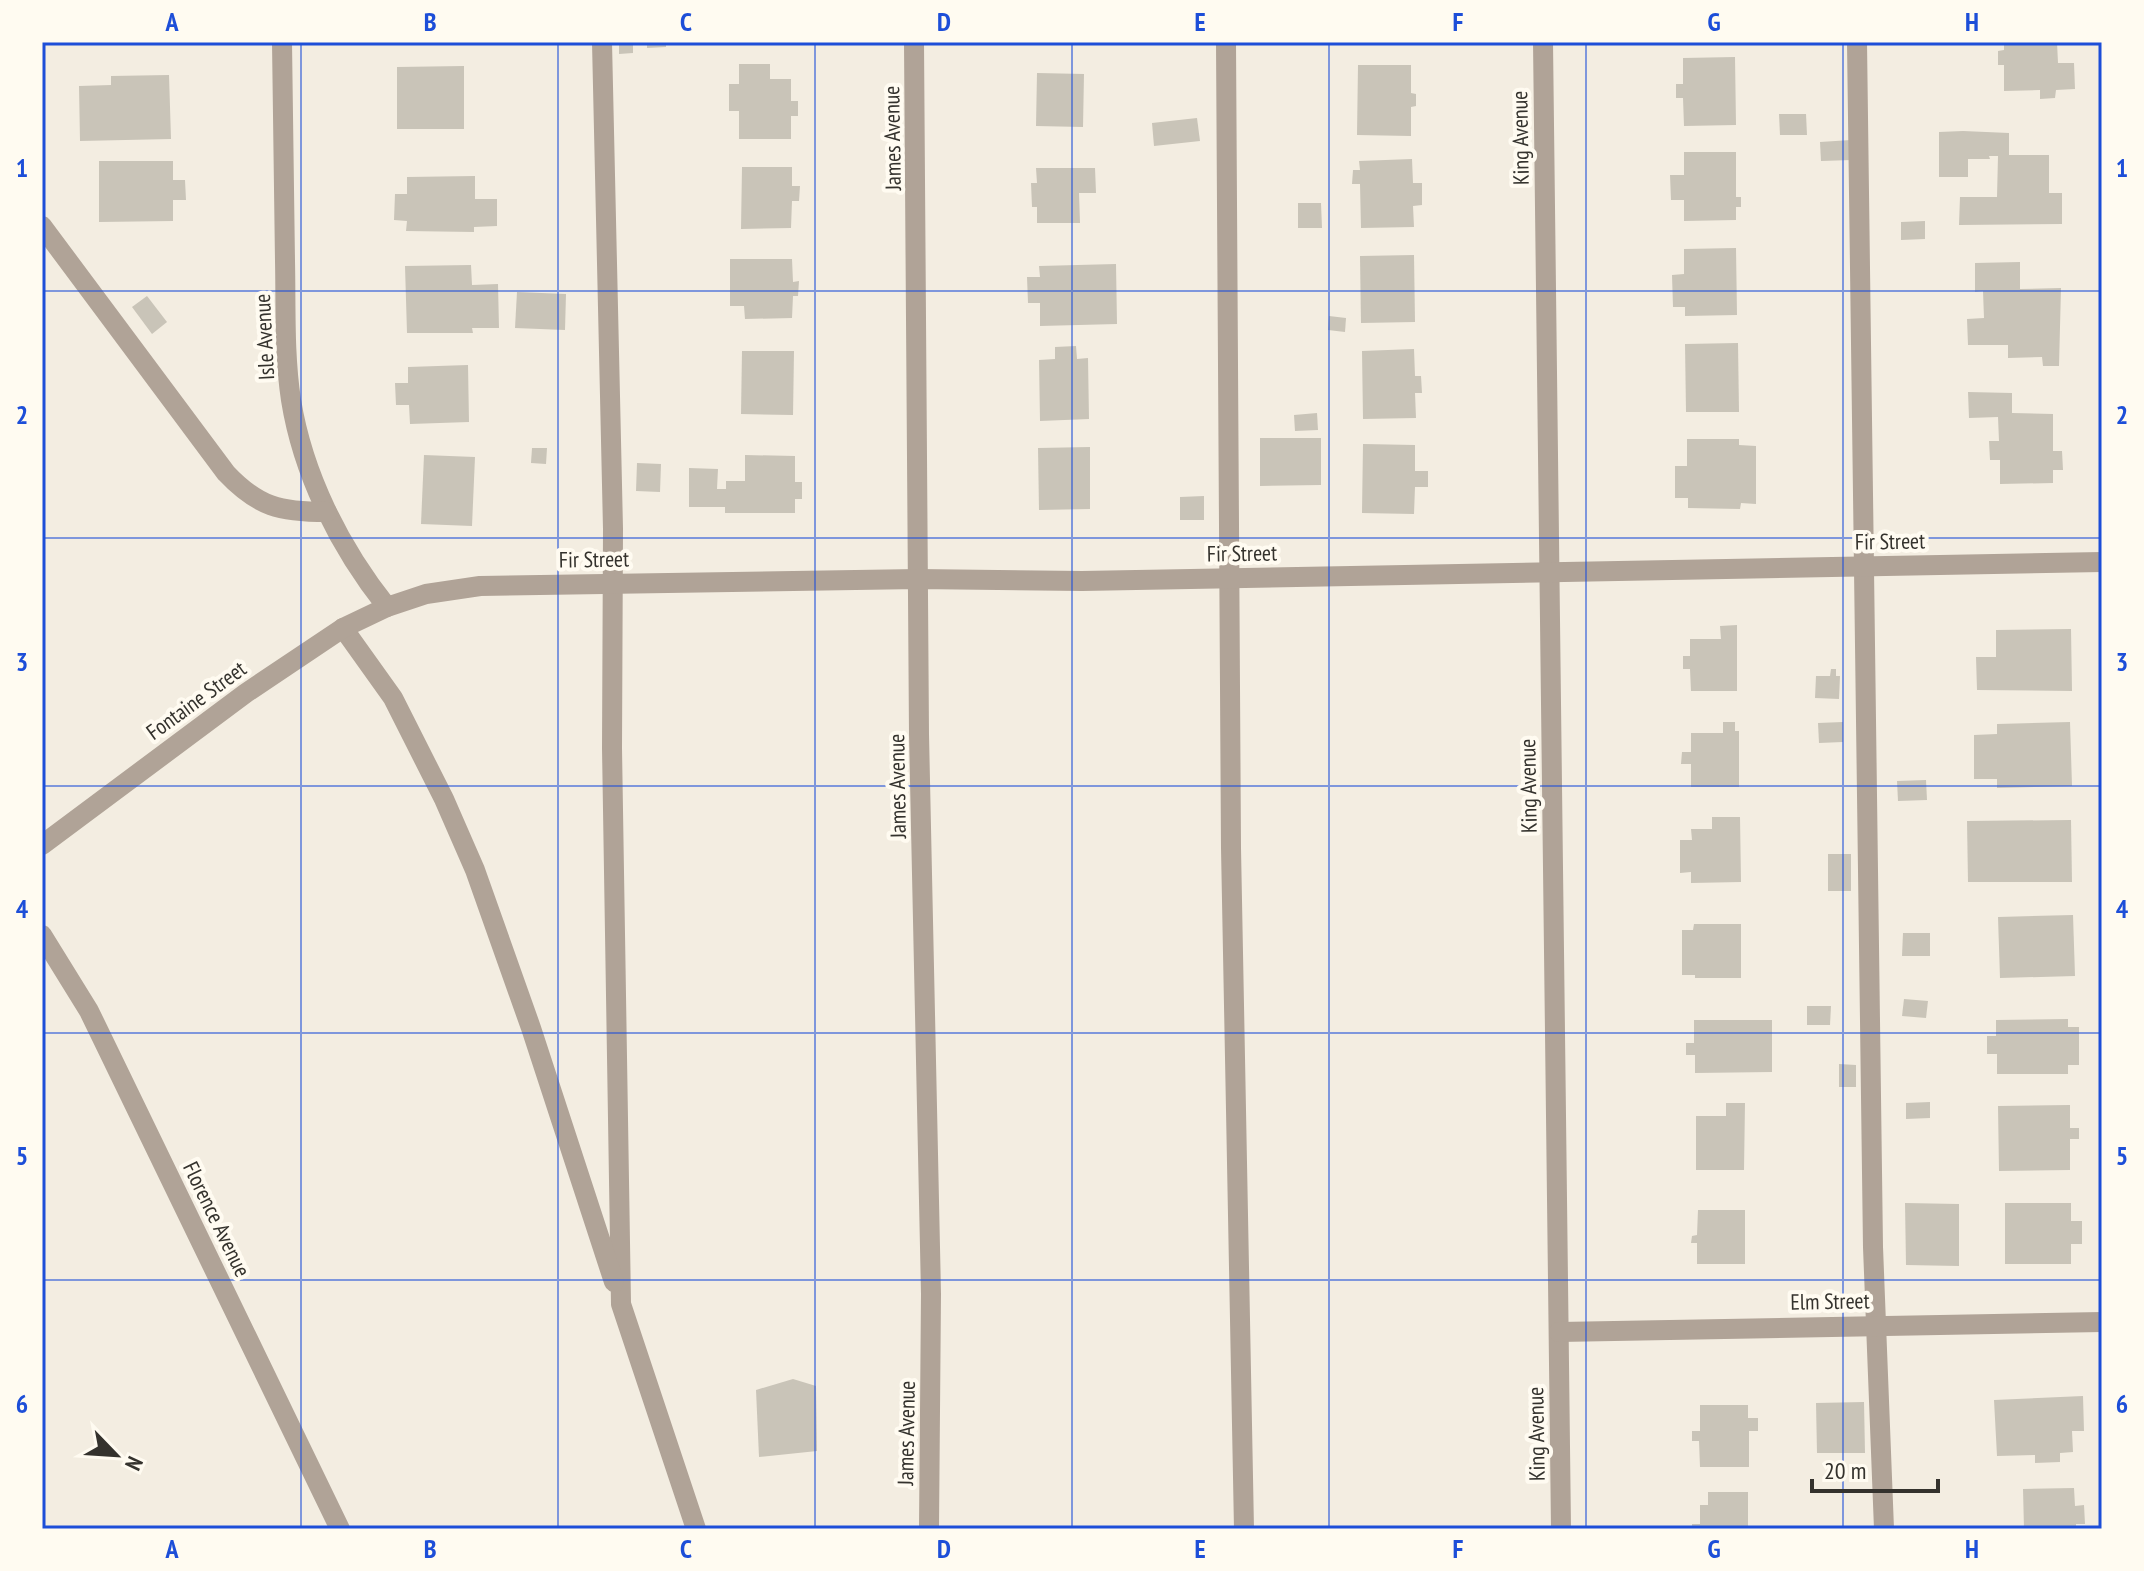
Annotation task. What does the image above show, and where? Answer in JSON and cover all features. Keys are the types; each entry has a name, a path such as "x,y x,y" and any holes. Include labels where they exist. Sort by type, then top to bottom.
{"street":[{"name":"Isle Avenue","path":"282,42 286,332 291,400 306,461 327,512 369,585 387,607"},
{"path":"602,42 613,529 621,1304"},
{"name":"James Avenue","path":"914,42 919,363 918,579 931,1294 929,1529"},
{"path":"1226,42 1231,848 1244,1529"},
{"name":"King Avenue","path":"1543,42 1561,1529"},
{"path":"1857,42 1876,1324 1884,1529"},
{"path":"42,226 244,493 274,508 327,512"},
{"name":"Fir Street","path":"387,607 426,594 480,586 612,582 1082,581 2102,562"},
{"name":"Fontaine Street","path":"42,845 246,693 343,628 387,607"},
{"path":"343,628 393,698 444,799 475,870 531,1028 696,1529"},
{"name":"Florence Avenue","path":"42,935 89,1011 340,1529"},
{"name":"Elm Street","path":"1559,1332 2102,1322"}],"building":[{"path":"619,42 633,42 633,53 619,54"},
{"path":"647,42 666,42 666,47 647,48"},
{"path":"2004,42 2057,42 2058,63 2074,63 2075,89 2056,90 2055,98 2040,99 2040,90 2004,91 2004,65 1998,65 1998,51 2004,50"},
{"path":"1735,57 1736,125 1684,126 1683,98 1676,98 1676,84 1683,84 1683,58"},
{"path":"739,64 770,64 770,79 791,79 791,101 798,101 798,116 791,116 791,139 739,139 739,111 729,111 729,84 739,84"},
{"path":"1358,65 1411,65 1411,93 1416,94 1416,106 1411,107 1411,136 1357,135"},
{"path":"464,66 464,129 397,129 397,67"},
{"path":"1037,73 1084,74 1083,127 1036,126"},
{"path":"169,75 171,139 80,141 79,86 111,85 111,76"},
{"path":"1779,114 1806,114 1807,135 1780,135"},
{"path":"1197,118 1200,141 1154,146 1152,123"},
{"path":"1939,132 2009,133 2009,155 2049,155 2049,193 2062,193 2062,224 1959,225 1960,197 1997,197 1998,156 1968,159 1968,177 1939,177"},
{"path":"1851,140 1852,160 1821,161 1820,142"},
{"path":"1684,152 1736,152 1736,197 1741,197 1741,207 1736,207 1736,220 1684,221 1684,200 1671,200 1670,175 1684,175"},
{"path":"1412,159 1413,183 1422,183 1422,205 1413,206 1414,227 1361,228 1360,184 1352,184 1353,170 1360,170 1359,161"},
{"path":"99,161 173,161 173,180 185,180 186,200 173,200 173,221 99,222"},
{"path":"742,167 792,167 792,186 800,186 799,201 792,201 791,228 741,229"},
{"path":"1036,168 1095,168 1096,193 1079,193 1080,223 1037,223 1037,207 1032,207 1031,183 1037,183"},
{"path":"475,176 475,199 497,199 497,226 474,227 474,232 406,231 407,221 394,220 395,194 407,194 407,177"},
{"path":"1298,203 1321,203 1322,228 1298,228"},
{"path":"1925,221 1925,239 1901,240 1901,222"},
{"path":"1736,248 1737,315 1685,316 1685,307 1673,307 1672,275 1684,274 1684,249"},
{"path":"1414,255 1415,322 1361,323 1360,256"},
{"path":"730,259 792,259 793,282 799,281 798,296 793,296 792,318 745,319 744,306 730,306"},
{"path":"2020,262 2020,289 2061,288 2059,366 2043,366 2042,357 2008,358 2008,345 1968,345 1967,319 1984,318 1983,291 1975,292 1975,263"},
{"path":"1116,264 1117,324 1040,326 1040,303 1028,303 1027,277 1040,277 1039,266"},
{"path":"471,265 472,285 498,284 499,328 472,328 473,333 407,333 405,266"},
{"path":"517,292 566,294 565,330 515,328"},
{"path":"147,296 167,322 152,334 132,307"},
{"path":"1329,316 1346,318 1345,332 1328,330"},
{"path":"1738,343 1739,412 1686,412 1685,344"},
{"path":"1076,346 1077,359 1088,358 1089,419 1040,421 1039,360 1055,359 1055,347"},
{"path":"1414,349 1415,376 1421,376 1422,393 1415,393 1416,418 1363,419 1362,351"},
{"path":"742,351 794,351 793,415 741,414"},
{"path":"468,365 469,422 410,424 409,405 396,405 395,383 408,383 408,367"},
{"path":"1968,392 2012,393 2012,413 2053,414 2053,451 2062,451 2063,470 2053,470 2053,483 2000,484 2000,460 1990,460 1989,441 1999,441 1998,417 1969,418"},
{"path":"1317,413 1318,430 1295,431 1294,415"},
{"path":"1260,438 1321,438 1321,485 1260,486"},
{"path":"1687,439 1739,439 1739,445 1756,446 1756,504 1741,503 1740,509 1688,508 1688,498 1675,498 1675,466 1687,466"},
{"path":"1363,444 1415,445 1415,471 1428,471 1428,487 1415,487 1414,514 1362,513"},
{"path":"1090,447 1090,509 1039,510 1038,448"},
{"path":"532,448 547,448 546,464 531,463"},
{"path":"424,455 475,457 472,526 421,524"},
{"path":"745,455 795,456 795,482 802,482 802,499 795,499 795,513 725,513 725,507 689,507 689,468 718,469 717,489 726,489 726,481 745,481"},
{"path":"637,463 661,464 660,492 636,491"},
{"path":"1204,496 1204,520 1180,520 1180,497"},
{"path":"1737,625 1737,691 1691,691 1690,669 1683,669 1683,656 1690,656 1690,639 1721,639 1720,626"},
{"path":"2071,629 2072,691 1977,690 1976,657 1996,657 1996,630"},
{"path":"1831,669 1836,669 1836,676 1840,676 1839,699 1815,698 1816,676 1830,676"},
{"path":"1723,722 1735,722 1735,731 1739,731 1739,787 1691,787 1691,764 1681,764 1682,752 1691,752 1691,733 1723,733"},
{"path":"1843,722 1843,742 1819,743 1818,723"},
{"path":"2070,722 2072,786 1997,788 1997,779 1974,779 1974,735 1997,734 1997,724"},
{"path":"1926,780 1927,800 1898,801 1897,781"},
{"path":"1712,817 1740,817 1741,882 1691,883 1691,872 1680,873 1680,840 1692,840 1691,829 1712,829"},
{"path":"2071,820 2072,882 1968,882 1967,821"},
{"path":"1828,854 1851,854 1851,891 1828,891"},
{"path":"2073,915 2075,976 2000,978 1998,917"},
{"path":"1694,924 1741,924 1741,978 1682,975 1682,930 1693,930"},
{"path":"1903,933 1930,933 1930,956 1902,956"},
{"path":"1904,999 1928,1001 1926,1018 1902,1016"},
{"path":"1807,1006 1831,1006 1830,1025 1807,1025"},
{"path":"2068,1019 2068,1027 2079,1027 2079,1065 2068,1065 2068,1074 1997,1074 1997,1054 1987,1054 1987,1036 1996,1036 1996,1020"},
{"path":"1694,1020 1772,1020 1772,1072 1695,1073 1695,1055 1686,1055 1686,1043 1694,1043"},
{"path":"1839,1064 1856,1065 1856,1087 1839,1087"},
{"path":"1930,1102 1930,1118 1906,1119 1906,1103"},
{"path":"1726,1103 1745,1103 1744,1170 1696,1170 1696,1116 1726,1116"},
{"path":"2070,1105 2070,1128 2079,1128 2079,1139 2070,1139 2070,1170 1999,1171 1998,1106"},
{"path":"1905,1203 1959,1204 1959,1266 1906,1265"},
{"path":"2005,1203 2071,1203 2071,1221 2082,1221 2082,1244 2071,1244 2071,1264 2005,1264"},
{"path":"1698,1210 1745,1210 1745,1264 1697,1264 1697,1243 1691,1243 1692,1236 1697,1235"},
{"path":"793,1379 816,1386 817,1451 759,1457 756,1390"},
{"path":"2083,1396 2084,1431 2072,1431 2073,1452 2060,1453 2060,1462 2035,1463 2035,1455 1997,1456 1994,1400"},
{"path":"1864,1402 1865,1453 1817,1453 1816,1403"},
{"path":"1700,1405 1748,1405 1748,1418 1758,1418 1758,1431 1749,1431 1749,1467 1700,1467 1699,1441 1692,1441 1692,1431 1700,1431"},
{"path":"2074,1488 2075,1506 2084,1505 2085,1524 2076,1524 2076,1529 2024,1529 2023,1489"},
{"path":"1708,1492 1748,1492 1748,1529 1692,1529 1692,1524 1700,1524 1700,1505 1708,1505"}]}
